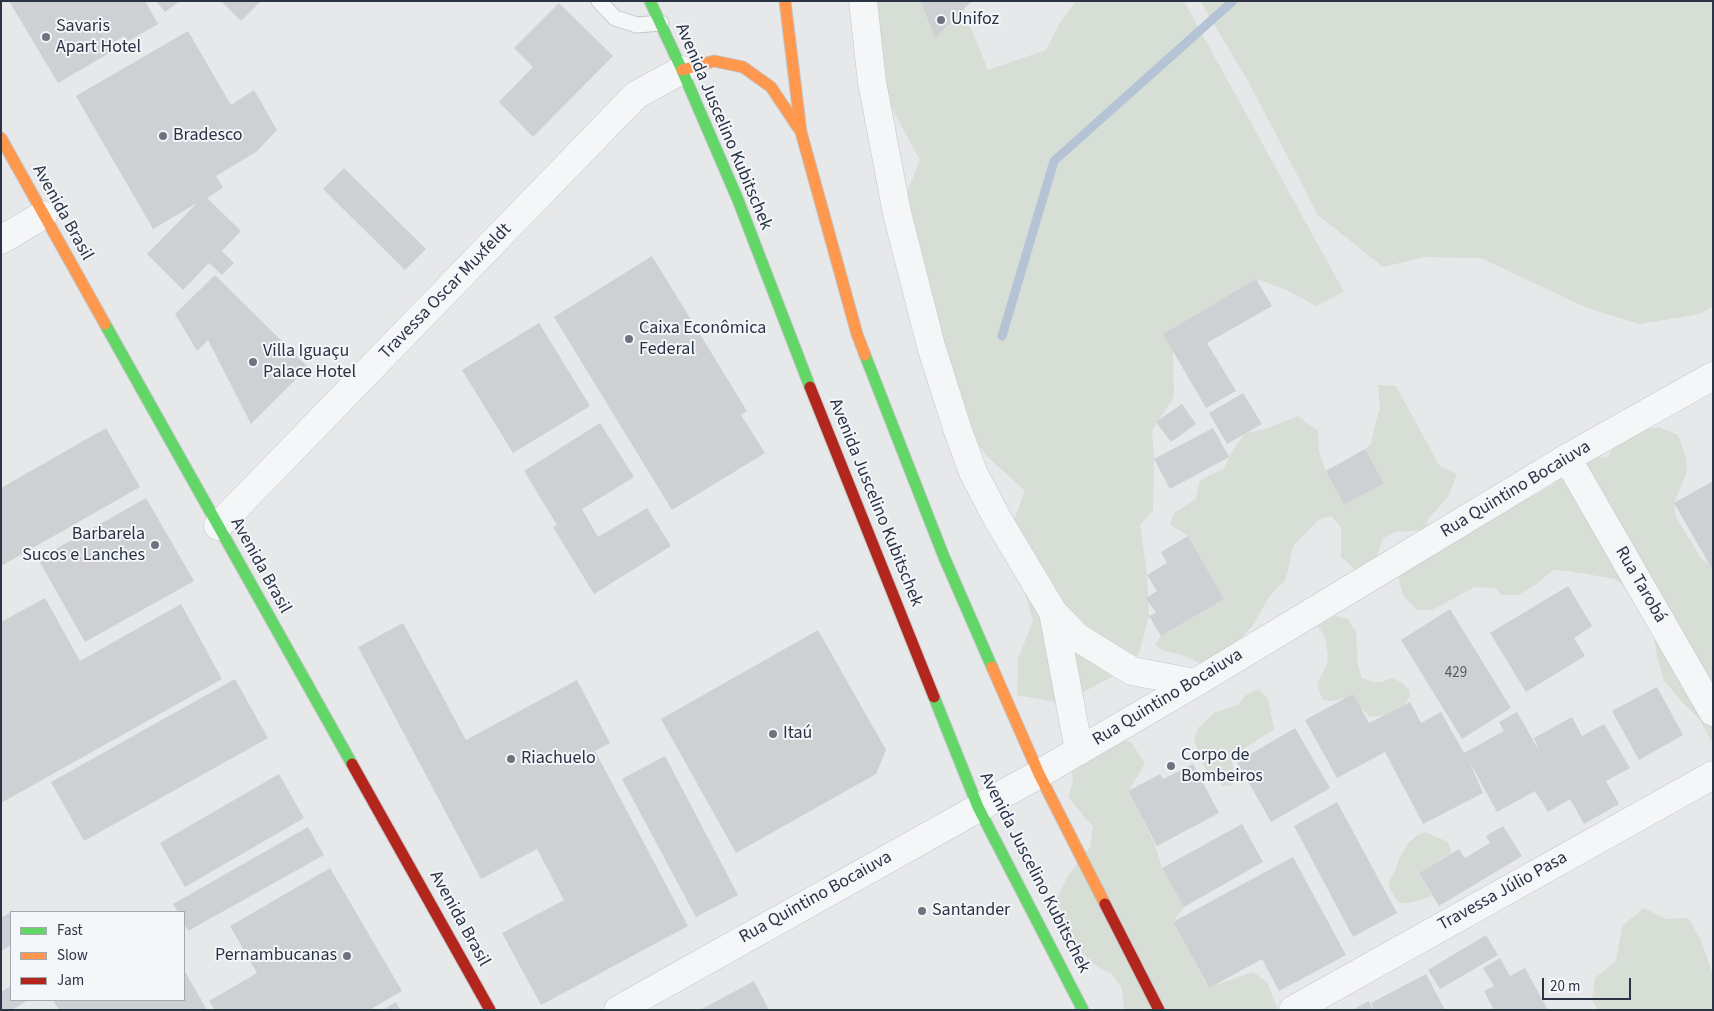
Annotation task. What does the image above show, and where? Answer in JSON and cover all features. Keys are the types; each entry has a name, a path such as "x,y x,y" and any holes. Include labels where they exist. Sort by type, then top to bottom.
{"main road":[{"name":"Avenida Juscelino Kubitschek","path":"650,1 738,200 785,326 978,807 1083,1010"},
{"path":"785,1 801,132 857,334 944,556 1039,774 1159,1010"},
{"path":"682,70 714,62 743,67 771,87 801,132"},
{"name":"Avenida Brasil","path":"1,138 490,1010"}],"street":[{"path":"863,1 872,82 897,213 930,346 973,472 997,518 1053,612 1077,637 1132,671 1195,683"},
{"name":"Travessa Oscar Muxfeldt","path":"218,526 636,95 682,70"},
{"path":"1,240 43,215"},
{"name":"Rua Quintino Bocaiuva","path":"618,1010 1079,751 1567,458 1713,376"},
{"name":"Rua Tarobá","path":"1567,458 1713,712"},
{"path":"1053,612 1079,751"},
{"name":"Travessa Júlio Pasa","path":"1293,1010 1713,775"}],"lane":[{"path":"599,1 616,18 637,25 661,23"}],"shaded area":[{"path":"873,1 960,1 988,70 1046,50 1061,21 1076,1 1184,1 1344,292 1316,306 1287,290 1256,279 1163,334 1173,351 1174,397 1152,430 1154,459 1153,511 1140,525 1147,575 1149,616 1139,654 1112,677 1062,703 1017,695 1018,659 1033,621 1022,582 1013,523 1025,491 988,457 957,417 900,211 920,160 879,84"},
{"path":"1200,1 1713,1 1713,306 1700,314 1640,324 1587,308 1481,258 1425,257 1383,267 1318,215 1248,81"},
{"path":"1378,385 1396,386 1439,465 1457,474 1448,497 1429,518 1424,530 1396,532 1383,538 1375,561 1358,572 1341,557 1341,527 1331,516 1319,519 1293,546 1286,579 1269,597 1253,625 1231,649 1203,664 1182,655 1164,651 1155,645 1161,636 1224,599 1188,536 1170,524 1174,513 1196,499 1200,480 1225,468 1229,457 1244,434 1268,428 1298,416 1318,431 1319,452 1326,471 1344,505 1384,483 1365,449 1371,444 1380,408"},
{"path":"1659,427 1678,435 1686,457 1687,472 1674,503 1676,517 1701,558 1713,567 1713,744 1700,720 1679,699 1664,680 1657,656 1653,630 1633,592 1615,579 1553,570 1534,586 1518,595 1502,595 1496,588 1475,587 1432,610 1417,610 1403,595 1398,576 1503,501 1536,495 1554,484 1567,466 1587,454 1607,458 1624,433"},
{"path":"1335,616 1348,619 1356,632 1358,665 1362,678 1373,682 1382,682 1392,678 1401,682 1409,689 1410,696 1404,705 1384,715 1370,717 1359,706 1353,694 1346,698 1330,701 1322,699 1317,684 1327,664 1328,655 1325,637 1318,626"},
{"path":"1258,689 1268,699 1274,729 1234,755 1232,762 1234,772 1233,785 1223,786 1206,770 1194,740 1198,728 1214,713 1238,705 1245,696"},
{"path":"1106,737 1131,742 1145,763 1128,792 1154,842 1162,868 1184,907 1173,922 1208,988 1253,972 1267,982 1278,1010 1124,1010 1122,989 1112,974 1098,967 1074,946 1046,913 1057,899 1067,877 1090,847 1093,827 1068,797 1073,782 1070,764"},
{"path":"1425,832 1448,842 1451,853 1419,873 1432,896 1410,903 1399,903 1390,890 1389,880 1408,844 1416,836"},
{"path":"1644,908 1666,919 1688,918 1700,938 1713,975 1713,1010 1598,1010 1592,1000 1595,978 1616,961 1622,926"}],"building":[{"path":"9,1 145,1 158,24 127,42 124,36 107,46 111,52 58,83"},
{"path":"156,1 180,1 165,12"},
{"path":"221,1 261,1 241,21"},
{"name":"Unifoz","path":"921,1 972,1 935,38"},
{"path":"559,3 613,56 533,137 499,102 533,67 514,48"},
{"path":"188,31 231,105 254,90 277,130 256,152 216,176 223,188 207,198 241,231 222,251 234,263 222,275 209,263 183,290 147,254 197,203 153,229 76,96"},
{"path":"344,168 426,249 405,270 323,189"},
{"path":"652,256 747,411 741,415 765,453 672,510 554,317"},
{"path":"215,275 308,367 251,424 208,340 197,351 175,314"},
{"path":"1256,279 1272,306 1207,343 1236,391 1206,408 1163,334"},
{"path":"539,323 590,406 513,453 462,370"},
{"path":"1243,393 1262,424 1227,444 1209,413"},
{"path":"1182,404 1196,424 1171,442 1156,422"},
{"path":"600,423 634,477 582,509 598,537 647,508 671,546 594,594 553,527 557,525 524,471"},
{"path":"106,428 140,487 1,566 1,488"},
{"path":"1213,428 1229,457 1170,489 1154,459"},
{"path":"1365,449 1384,483 1344,505 1326,471"},
{"path":"1713,481 1713,566 1711,567 1674,503"},
{"path":"146,498 194,581 85,642 38,559"},
{"path":"1188,536 1224,599 1161,636 1149,616 1156,613 1146,598 1157,591 1147,575 1167,563 1161,552"},
{"path":"1568,586 1592,626 1574,638 1585,656 1526,692 1490,633"},
{"path":"45,598 80,661 181,604 222,679 1,803 1,622"},
{"path":"1450,609 1511,708 1462,739 1401,640"},
{"path":"403,623 466,740 577,680 610,743 595,751 688,926 541,1005 502,933 564,900 537,849 481,879 358,647"},
{"name":"Itaú","path":"818,630 886,750 876,774 736,853 661,719"},
{"path":"235,679 268,738 84,841 51,782"},
{"path":"1657,687 1683,735 1639,760 1612,711"},
{"path":"1353,694 1369,723 1410,702 1421,723 1441,712 1464,753 1504,731 1499,722 1517,712 1539,751 1534,738 1572,717 1582,736 1604,724 1630,768 1606,781 1619,804 1584,824 1570,799 1548,812 1535,791 1497,812 1468,759 1483,793 1423,824 1385,752 1337,778 1305,720"},
{"path":"1295,728 1330,788 1271,822 1237,762"},
{"path":"665,756 738,895 696,917 622,779"},
{"path":"1193,764 1219,813 1157,846 1128,791 1160,774 1163,779"},
{"path":"279,774 304,818 185,887 160,843"},
{"path":"1337,802 1397,913 1353,937 1294,826"},
{"path":"1242,824 1263,862 1184,907 1162,868"},
{"path":"1503,826 1522,856 1439,906 1419,873 1459,849 1465,858 1490,843 1486,836"},
{"path":"308,827 324,855 188,931 185,925 185,911 177,911 173,904"},
{"path":"1293,857 1346,955 1279,991 1262,959 1209,988 1173,922"},
{"path":"330,868 402,991 369,1010 215,1010 209,1001 257,973 230,926"},
{"path":"10,913 10,946 1,951 1,918"},
{"path":"1486,935 1498,955 1440,989 1428,970"},
{"path":"1500,958 1510,976 1525,968 1548,1010 1494,1010 1484,991 1494,986 1483,968"},
{"path":"185,972 207,1010 59,1010 54,1001 185,1001"},
{"path":"1426,974 1445,1010 1374,1010 1371,1003"},
{"path":"754,981 769,1010 700,1010"},
{"path":"10,987 10,1001 26,1001 12,1010 1,1010 1,992"},
{"path":"1369,1001 1373,1010 1352,1010"},
{"path":"396,1002 400,1010 383,1010"}],"waterway":[{"path":"1002,336 1054,161 1233,1"}],"traffic: fast":[{"path":"650,1 738,200 810,387"},
{"path":"105,324 352,764"},
{"path":"865,355 944,557 992,667"},
{"path":"934,697 978,807 1083,1010"}],"traffic: slow":[{"path":"785,1 801,132 857,334 865,355"},
{"path":"682,70 714,61 743,67 771,87 799,129"},
{"path":"1,138 105,324"},
{"path":"992,667 1039,774 1105,904"}],"traffic: jam":[{"path":"810,387 934,697"},
{"path":"352,764 490,1010"},
{"path":"1105,904 1159,1010"}],"place":[{"name":"Unifoz","path":"941,20"},
{"name":"Savaris Apart Hotel","path":"46,37"},
{"name":"Bradesco","path":"163,136"},
{"name":"Caixa Econômica Federal","path":"629,339"},
{"name":"Villa Iguaçu Palace Hotel","path":"253,362"},
{"name":"Barbarela Sucos e Lanches","path":"155,545"},
{"name":"Itaú","path":"773,734"},
{"name":"Riachuelo","path":"511,759"},
{"name":"Corpo de Bombeiros","path":"1171,766"},
{"name":"Santander","path":"922,911"},
{"name":"Pernambucanas","path":"347,956"}]}
